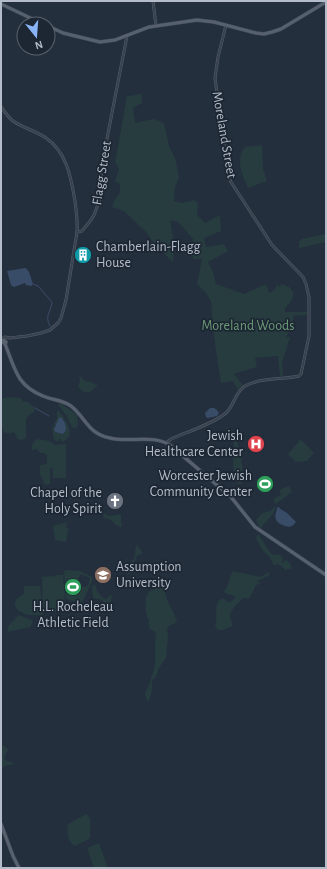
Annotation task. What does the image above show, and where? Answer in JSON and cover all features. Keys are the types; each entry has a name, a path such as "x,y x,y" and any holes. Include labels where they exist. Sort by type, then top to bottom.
{"main road":[{"path":"56,30 62,33 100,42 113,40 157,26 197,20 209,21 262,34 280,29 326,2"},
{"path":"1,4 26,16"},
{"path":"3,340 16,374 24,384 32,390 43,396 69,405 79,414 89,427 98,434 108,438 155,440 166,443 231,497 254,527 326,575"},
{"path":"1,824 19,868"}],"street":[{"path":"153,1 157,26"},
{"name":"Moreland Street","path":"166,443 170,439 212,422 225,414 244,387 262,380 299,376 309,341 309,297 305,280 272,245 229,178 215,86 218,57 226,25"},
{"name":"Flagg Street","path":"77,232 82,231 91,220 99,202 103,159 127,35"},
{"path":"1,107 15,122 47,138 63,156 69,170 71,180 77,232 66,300 59,322 53,328 44,332 3,340"}],"green space":[{"name":"Moreland Woods","path":"142,94 142,103 133,108 135,123 153,119 164,123 169,146 175,158 179,177 175,187 174,201 182,203 194,200 198,203 197,215 205,223 220,215 221,231 204,238 206,247 224,244 228,251 208,262 213,272 216,284 244,294 266,284 269,293 272,292 278,284 279,287 282,284 291,288 293,291 293,297 285,308 285,312 307,312 307,315 293,316 293,324 289,324 290,330 286,337 290,337 282,363 283,376 280,376 278,356 255,358 257,367 234,374 243,385 238,390 233,381 221,383 214,337 211,302 206,293 197,284 202,259 193,259 193,239 178,222 170,220 174,244 173,262 157,247 146,232 124,211 112,207 120,192 120,184 115,181 119,169 115,162 127,96"},
{"path":"262,145 263,169 267,181 248,188 240,167 240,157 245,147"},
{"path":"326,234 326,242 299,247 299,242 301,239"},
{"path":"79,375 85,381 91,382 98,386 90,392 83,391 78,386 80,381"},
{"path":"8,397 21,398 23,402 28,402 35,407 34,412 26,419 26,438 21,440 18,439 14,432 7,433 3,431 1,419 1,399"},
{"path":"60,403 77,415 78,425 76,428 72,427 58,405"},
{"path":"57,411 59,411 67,423 70,432 66,440 61,442 60,438 58,442 53,436 52,428 57,418","holes":["61,417 66,425 66,430 63,434 55,432 54,427"]},
{"path":"226,427 232,431 241,454 243,475 242,483 240,484 237,483 234,473 234,444"},
{"path":"36,439 50,441 55,445 66,444 66,478 53,478 53,469 50,468 50,484 45,485 40,474 40,465 47,464 47,455 45,453 40,453 37,449 32,450 32,445"},
{"path":"300,440 314,453 307,461 296,462 288,454"},
{"path":"289,486 292,492 276,504 273,499 281,495 279,490"},
{"path":"276,506 272,515 260,528 256,520 262,513 270,511"},
{"path":"104,513 109,516 121,514 122,527 116,525 111,520 104,518"},
{"path":"67,522 66,528 69,529 66,542 55,540 53,526"},
{"path":"258,534 271,553 273,555 278,554 281,556 283,559 281,563 286,560 288,561 291,565 291,569 284,570 282,566 278,564 273,565 271,559 258,543 256,538"},
{"path":"137,545 143,553 138,555 136,558 131,573 129,574 124,570 124,568 134,559"},
{"name":"H.L. Rocheleau Athletic Field","path":"64,571 80,571 92,577 93,579 82,603 68,600 66,598","holes":["80,575 90,578 86,587 79,583 78,579"]},
{"path":"233,571 260,577 269,572 269,576 257,581 260,583 255,586 250,598 244,598 233,609 230,615 233,624 232,626 223,630 218,630 215,625 218,603 223,598 230,602 235,598 234,596 224,592"},
{"path":"63,575 65,596 64,601 62,602 62,607 56,612 43,613 42,577"},
{"path":"162,584 168,602 177,621 167,628 168,636 166,658 160,666 155,678 152,680 151,695 148,702 145,694 155,667 156,633 149,627 149,620 146,610 146,598 149,592"},
{"path":"93,585 95,585 97,591 104,599 112,595 110,607 100,599 93,598"},
{"path":"24,586 40,586 43,614 41,616 24,614 15,606 19,597 24,594"},
{"path":"19,615 33,621 30,627 8,632 9,625"},
{"path":"1,746 5,746 8,750 4,758 5,760 15,764 1,768"},
{"path":"86,814 90,819 90,837 89,839 75,846 68,836 68,824"},
{"path":"99,843 108,868 94,868 87,848"}],"water":[{"path":"26,268 33,284 31,286 26,285 25,283 14,287 11,285 7,271"},
{"path":"210,408 217,410 219,413 217,416 206,417 205,413"},
{"path":"61,417 66,428 63,434 55,432 54,429 59,418"},
{"path":"278,507 296,522 293,525 290,527 277,522 276,515"}],"waterway":[{"path":"33,284 38,286 52,302 48,316 50,326"},
{"path":"35,408 49,416"}],"place":[{"name":"Chamberlain-Flagg House","path":"83,255"},
{"name":"Jewish Healthcare Center","path":"256,444"},
{"name":"Worcester Jewish Community Center","path":"265,484"},
{"name":"Chapel of the Holy Spirit","path":"115,501"},
{"name":"Assumption University","path":"103,575"},
{"name":"H.L. Rocheleau Athletic Field","path":"73,587"}]}
